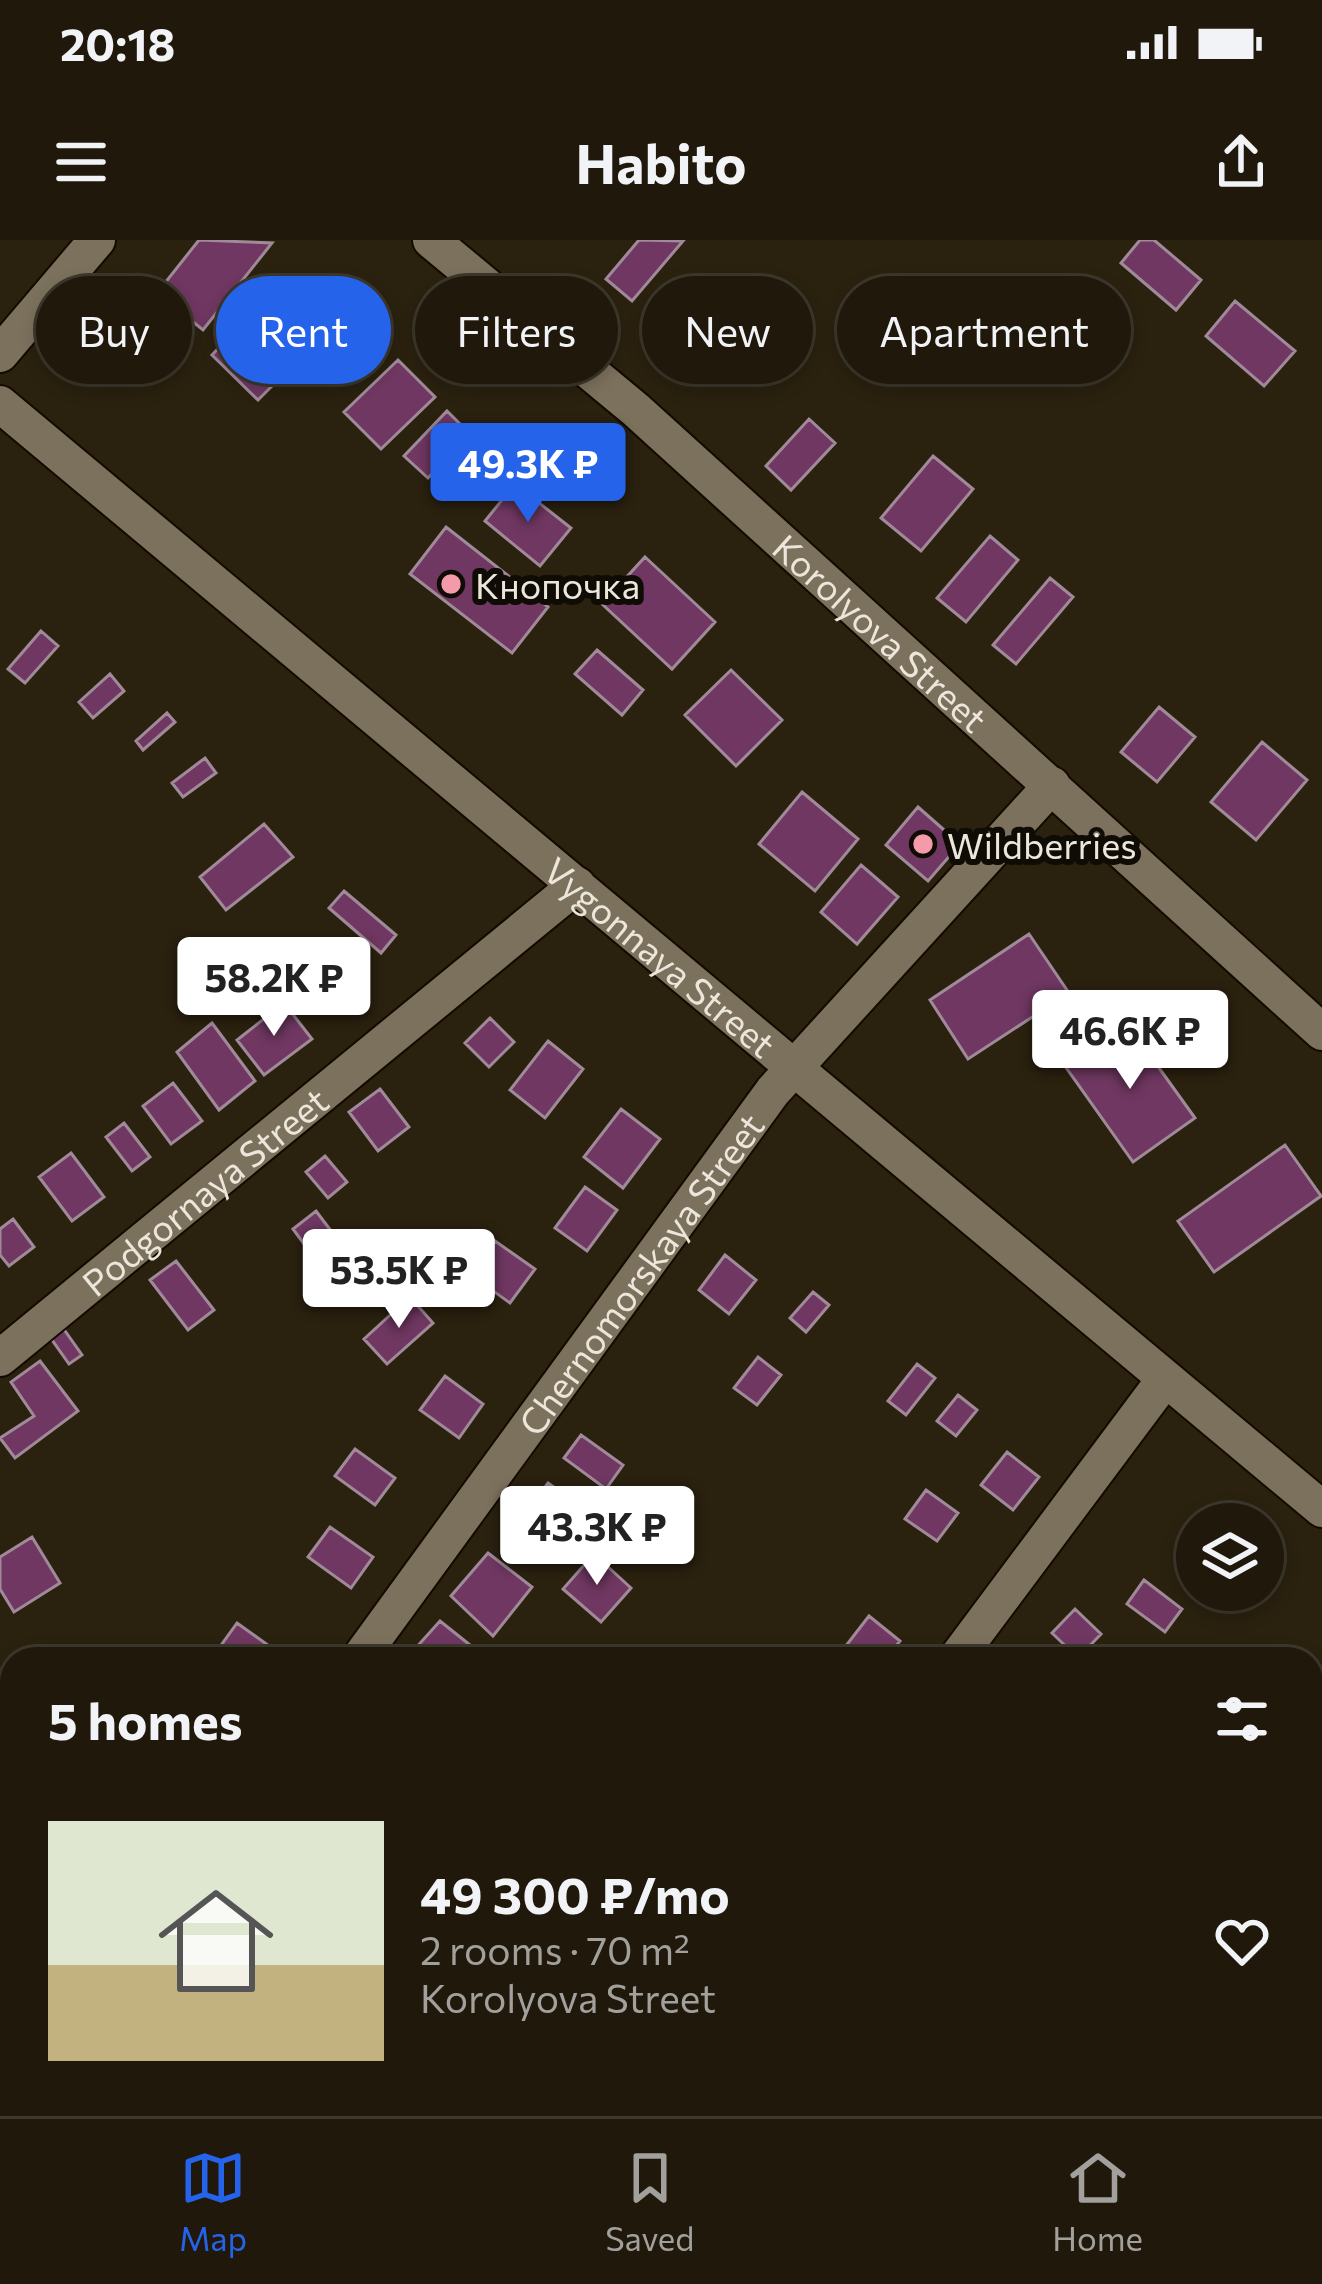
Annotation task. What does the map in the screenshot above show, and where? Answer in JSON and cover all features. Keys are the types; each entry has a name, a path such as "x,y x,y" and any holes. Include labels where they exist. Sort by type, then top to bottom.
{"street":[{"path":"0,354 98,240"},
{"name":"Korolyova Street","path":"431,240 636,410 1322,1032"},
{"name":"Vygonnaya Street","path":"0,404 1322,1509"},
{"name":"Chernomorskaya Street","path":"368,1647 773,1091 1052,785"},
{"name":"Podgornaya Street","path":"0,1358 577,885"},
{"path":"965,1647 1165,1379"}],"building":[{"path":"199,240 272,243 246,276 216,276 216,314 203,330 192,321 192,276 170,276"},
{"path":"639,240 683,241 653,276 642,276 642,289 632,301 618,289 618,276 609,276"},
{"path":"1140,240 1154,240 1201,280 1176,310 1121,263"},
{"path":"1235,301 1295,351 1264,386 1206,336"},
{"path":"398,360 415,377 415,384 422,384 435,397 381,449 344,412 373,384 391,384 391,367"},
{"path":"242,384 274,384 258,400"},
{"path":"447,411 470,434 428,478 404,456"},
{"path":"809,419 835,443 791,490 766,466"},
{"path":"933,456 973,489 921,551 881,518"},
{"path":"515,484 571,528 540,566 485,521"},
{"path":"446,527 548,607 512,653 410,574"},
{"path":"990,536 1018,560 966,622 937,598"},
{"path":"645,557 715,622 672,669 602,604"},
{"path":"1050,578 1073,597 1016,664 993,645"},
{"path":"41,631 58,646 25,683 8,669"},
{"path":"597,650 643,690 622,715 575,674"},
{"path":"731,670 782,720 736,766 685,715"},
{"path":"110,674 124,691 93,718 79,702"},
{"path":"1159,707 1195,737 1157,782 1121,752"},
{"path":"167,713 175,722 143,750 136,741"},
{"path":"1262,742 1307,780 1256,840 1211,802"},
{"path":"205,758 216,773 183,797 172,783"},
{"path":"802,792 858,839 815,891 759,844"},
{"name":"Wildberries","path":"918,807 960,844 928,881 886,845"},
{"path":"264,824 293,857 226,910 200,877"},
{"path":"861,865 898,897 857,944 821,912"},
{"path":"344,891 396,935 381,953 329,908"},
{"path":"1029,934 1069,993 968,1059 930,1000"},
{"path":"284,1003 312,1039 264,1075 237,1040"},
{"path":"490,1018 514,1042 489,1067 465,1043"},
{"path":"1126,1022 1195,1118 1133,1162 1065,1066"},
{"path":"212,1023 255,1081 219,1110 177,1052"},
{"path":"548,1041 583,1069 545,1118 510,1090"},
{"path":"173,1083 202,1121 171,1144 143,1106"},
{"path":"380,1089 409,1127 378,1151 349,1112"},
{"path":"621,1109 660,1139 623,1188 584,1157"},
{"path":"124,1123 150,1157 132,1171 106,1137"},
{"path":"1285,1145 1321,1196 1214,1272 1178,1221"},
{"path":"71,1153 104,1197 72,1221 39,1177"},
{"path":"325,1156 347,1182 328,1198 306,1172"},
{"path":"585,1187 617,1210 587,1251 555,1228"},
{"path":"316,1211 350,1256 326,1274 293,1229"},
{"path":"13,1219 34,1247 9,1266 0,1255 0,1229"},
{"path":"495,1241 535,1269 510,1303 471,1275"},
{"path":"725,1255 756,1280 729,1314 699,1290"},
{"path":"176,1261 214,1310 188,1330 150,1280"},
{"path":"813,1292 829,1305 806,1332 790,1318"},
{"path":"410,1297 433,1323 387,1364 364,1339"},
{"path":"63,1328 82,1355 69,1364 50,1337"},
{"path":"758,1357 781,1375 757,1405 734,1388"},
{"path":"40,1361 78,1411 15,1458 0,1438 34,1416 11,1382"},
{"path":"917,1364 935,1378 906,1415 888,1401"},
{"path":"445,1376 483,1404 459,1438 420,1410"},
{"path":"958,1395 977,1410 956,1436 937,1421"},
{"path":"581,1435 623,1465 606,1489 564,1458"},
{"path":"355,1449 395,1478 375,1505 335,1476"},
{"path":"1007,1452 1039,1477 1013,1510 981,1485"},
{"path":"548,1483 586,1510 567,1538 528,1510"},
{"path":"926,1490 958,1513 937,1541 905,1519"},
{"path":"330,1527 373,1557 351,1588 308,1557"},
{"path":"32,1537 60,1583 14,1612 0,1589 0,1557"},
{"path":"488,1553 532,1587 493,1636 451,1596"},
{"path":"594,1554 631,1588 601,1622 563,1589"},
{"path":"1144,1580 1181,1611 1165,1632 1127,1604"},
{"path":"1075,1609 1101,1634 1089,1647 1067,1647 1052,1633"},
{"path":"869,1616 900,1641 895,1647 845,1647"},
{"path":"440,1621 472,1647 417,1647"},
{"path":"237,1623 271,1647 226,1647 222,1644"}],"place":[{"name":"Кнопочка","path":"451,584"},
{"name":"Wildberries","path":"923,844"}]}
